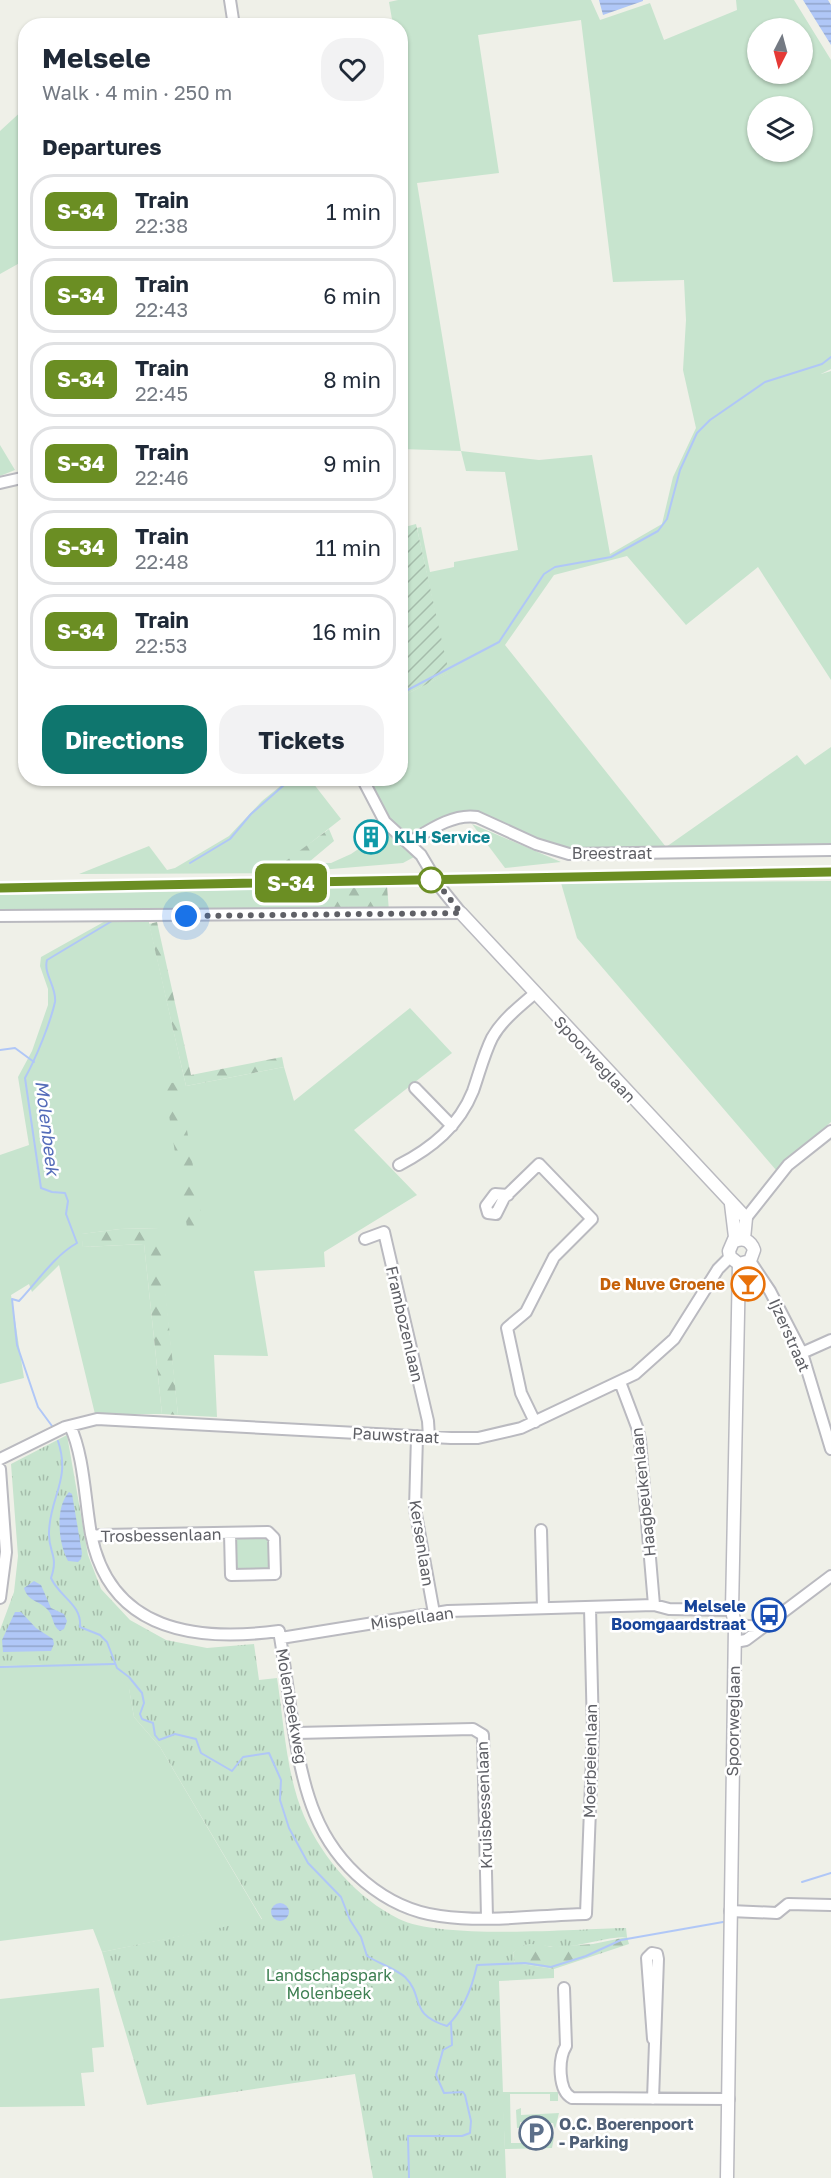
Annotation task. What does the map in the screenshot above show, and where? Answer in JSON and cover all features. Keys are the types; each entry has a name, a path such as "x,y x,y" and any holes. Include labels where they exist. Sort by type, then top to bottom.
{"street":[{"path":"230,0 233,18"},
{"path":"0,483 18,479"},
{"name":"Spoorweglaan","path":"366,786 385,822 421,855 435,880 461,913 534,994 746,1218"},
{"name":"Breestraat","path":"408,843 457,817 467,815 477,817 536,844 568,854 831,850"},
{"path":"0,916 351,916 461,913"},
{"path":"399,1165 423,1152 452,1126 472,1094 492,1038 506,1019 534,994"},
{"path":"415,1088 452,1126"},
{"path":"739,1240 746,1218 788,1165 831,1131"},
{"path":"508,1195 539,1164 592,1219 554,1257 526,1312 507,1328 521,1393 535,1422"},
{"name":"Spoorweglaan","path":"731,1203 739,1240"},
{"name":"Frambozenlaan","path":"365,1239 384,1232 428,1421 423,1436"},
{"name":"Spoorweglaan","path":"727,2178 729,2098 727,2020 735,1642 732,1610 740,1260 730,1245 739,1240 750,1242 754,1250 740,1260"},
{"name":"Pauwstraat","path":"0,1459 70,1426 97,1419 423,1436 478,1438 500,1435 535,1422 635,1374 674,1339 718,1269 740,1260"},
{"name":"Ijzerstraat","path":"740,1260 770,1291 802,1353 831,1449"},
{"path":"802,1353 831,1340"},
{"name":"Haagbeukenlaan","path":"620,1382 638,1427 640,1440 654,1605"},
{"name":"Molenbeekweg","path":"70,1426 76,1443 92,1536 109,1579 126,1601 163,1626 195,1634 279,1631 296,1733 315,1815 338,1854 368,1885 389,1900 418,1912 457,1918 586,1914"},
{"name":"Kersenlaan","path":"423,1436 415,1509 434,1612"},
{"path":"0,1469 6,1552 0,1598"},
{"path":"542,1530 543,1608"},
{"name":"Trosbessenlaan","path":"92,1536 268,1532 274,1538 275,1574 231,1579 230,1533"},
{"path":"735,1642 746,1640 831,1576"},
{"name":"Mispellaan","path":"281,1638 434,1612 654,1605 732,1610"},
{"name":"Moerbeienlaan","path":"586,1914 593,1731 590,1608"},
{"path":"735,1625 762,1627"},
{"name":"Kruisbessenlaan","path":"296,1733 473,1729 483,1735 487,1918"},
{"path":"730,1911 777,1913 788,1904 831,1905"},
{"path":"653,2099 658,1959 657,1954 652,1953 647,1958 654,2039"},
{"path":"564,1988 566,2046 562,2052 562,2070 565,2095 572,2098 729,2098"}],"green space":[{"path":"398,0 591,0 600,20 650,3 664,40 737,10 736,0 794,0 805,18 747,18 747,84 813,84 813,31 831,60 831,369 821,374 831,371 831,680 758,567 686,625 627,556 554,575 505,645 666,847 797,755 805,765 831,747 831,846 560,849 472,811 457,814 424,831 408,833 392,823 374,795 370,786 408,786 408,693 448,673 417,528 421,527 430,572 454,567 454,562 518,550 505,472 466,471 461,451 408,449 408,18 392,18 389,2","holes":["581,20 613,282 684,280 686,320 683,370 696,428 673,477 662,524 610,554 592,455 539,460 461,451 417,183 499,173 478,35"]},
{"path":"18,114 18,264 0,274 0,131"},
{"path":"0,445 15,470 0,476"},
{"path":"416,524 449,673 408,694 408,526"},
{"path":"280,786 315,786 341,819 285,863 331,863 351,854 385,831 414,857 403,863 284,873 79,874 149,846 167,870 175,868 229,836 262,801"},
{"path":"472,824 561,862 505,868"},
{"path":"329,829 334,841 309,862 283,863"},
{"path":"831,881 831,1122 776,1170 577,938 561,883"},
{"path":"387,886 389,911 333,910 333,888"},
{"path":"333,888 333,910 0,912 0,895"},
{"path":"148,918 186,1086 284,1067 294,1101 410,1008 452,1053 354,1130 417,1195 324,1252 325,1267 254,1271 268,1356 214,1355 217,1417 178,1415 158,1228 120,1229 82,1234 83,1247 144,1244 162,1414 95,1414 59,1265 32,1292 29,1284 11,1295 24,1378 0,1384 0,1155 29,1145 18,1077 32,1051 48,1005 48,989 40,966 41,957 109,919"},
{"path":"157,922 191,1075 282,1057 284,1067 186,1086 149,924"},
{"path":"179,1082 203,1226 187,1227 164,1084"},
{"path":"159,1228 178,1415 162,1414 144,1244 83,1247 81,1234 120,1229"},
{"name":"Landschapspark Molenbeek","path":"67,1435 88,1555 101,1589 130,1620 166,1640 207,1648 254,1644 259,1680 277,1678 289,1766 304,1816 331,1862 355,1889 399,1919 445,1929 509,1932 626,1928 627,1937 566,1947 523,1945 513,1953 515,1963 554,1969 554,1978 499,1981 506,2178 373,2178 355,2074 147,2105 102,1952 262,1919 160,1747 134,1717 129,1689 107,1662 0,1666 0,1630 14,1592 18,1556 11,1464"},
{"path":"268,1536 271,1539 271,1568 269,1571 234,1569 234,1539"},
{"path":"107,1661 129,1688 134,1717 160,1747 262,1920 102,1952 93,1929 0,1941 0,1666"},
{"path":"627,1937 629,1944 554,1969 515,1963 513,1953 518,1947 533,1942 551,1947 593,1944"},
{"path":"99,1988 104,2047 92,2048 94,2072 81,2073 85,2106 0,2107 0,1999"},
{"path":"502,2092 558,2092 558,2101 550,2101 550,2094 510,2094 511,2143 550,2143 551,2137 554,2137 552,2148 505,2149"},
{"path":"521,2108 521,2115 559,2113 555,2129 553,2123 520,2122 520,2128 517,2128 516,2110"}],"water":[{"path":"599,0 643,0 643,1 603,15"},
{"path":"803,0 828,0 831,5 831,45"},
{"path":"69,1492 72,1494 82,1553 78,1562 68,1561 60,1535 60,1516"},
{"path":"34,1581 41,1585 51,1608 64,1614 67,1621 64,1629 60,1631 57,1629 48,1610 26,1593 24,1588"},
{"path":"15,1612 21,1612 36,1628 53,1639 54,1644 51,1651 3,1652 2,1640"},
{"path":"280,1903 286,1906 289,1912 286,1918 280,1921 274,1918 271,1912 274,1906"}],"waterway":[{"name":"Molenbeek","path":"408,690 499,642 544,574 555,567 611,557 658,531 667,519 680,470 697,433 710,420 765,382 822,364 831,357"},
{"name":"Molenbeek","path":"190,863 230,839 251,814 283,786"},
{"name":"Molenbeek","path":"52,1426 38,1407 17,1345 12,1299 19,1301 54,1262 77,1243 66,1214 68,1201 65,1193 41,1188 25,1078 42,1041 55,1002 46,965 47,960 112,921"},
{"path":"0,1050 15,1048 34,1062"},
{"name":"Molenbeek","path":"58,1441 62,1467 50,1519 49,1539 54,1559 51,1578 78,1612 80,1627 100,1635 107,1642 117,1668 129,1677 142,1693 144,1703 140,1714 142,1719 153,1723 155,1735 159,1740 175,1734 196,1739 201,1753 232,1771 243,1757 269,1753 281,1780 280,1800 289,1828 308,1863 341,1897 350,1920 361,1937 367,1956 405,1977 415,1991 419,2004 427,2016 447,2026 453,2020 473,1982 477,1965 525,1963 551,1967 586,1956 621,1940 723,1922"},
{"path":"0,1667 114,1664"},
{"path":"802,1882 831,1873"},
{"path":"409,2178 408,2136 462,2136 470,2133 471,2121 465,2095 463,2092 444,2093 436,2075 443,2050 452,2045 451,2022"}],"railway":[{"path":"0,888 831,872"}],"train":[{"name":"S-34","path":"0,888 831,872"}],"place":[{"name":"KLH Service","path":"371,837"},
{"name":"De Nuve Groene","path":"748,1284"},
{"name":"Melsele Boomgaardstraat","path":"769,1615"},
{"name":"O.C. Boerenpoort - Parking","path":"536,2133"}],"route":[{"path":"186,916 461,913 435,880 431,880"}]}
